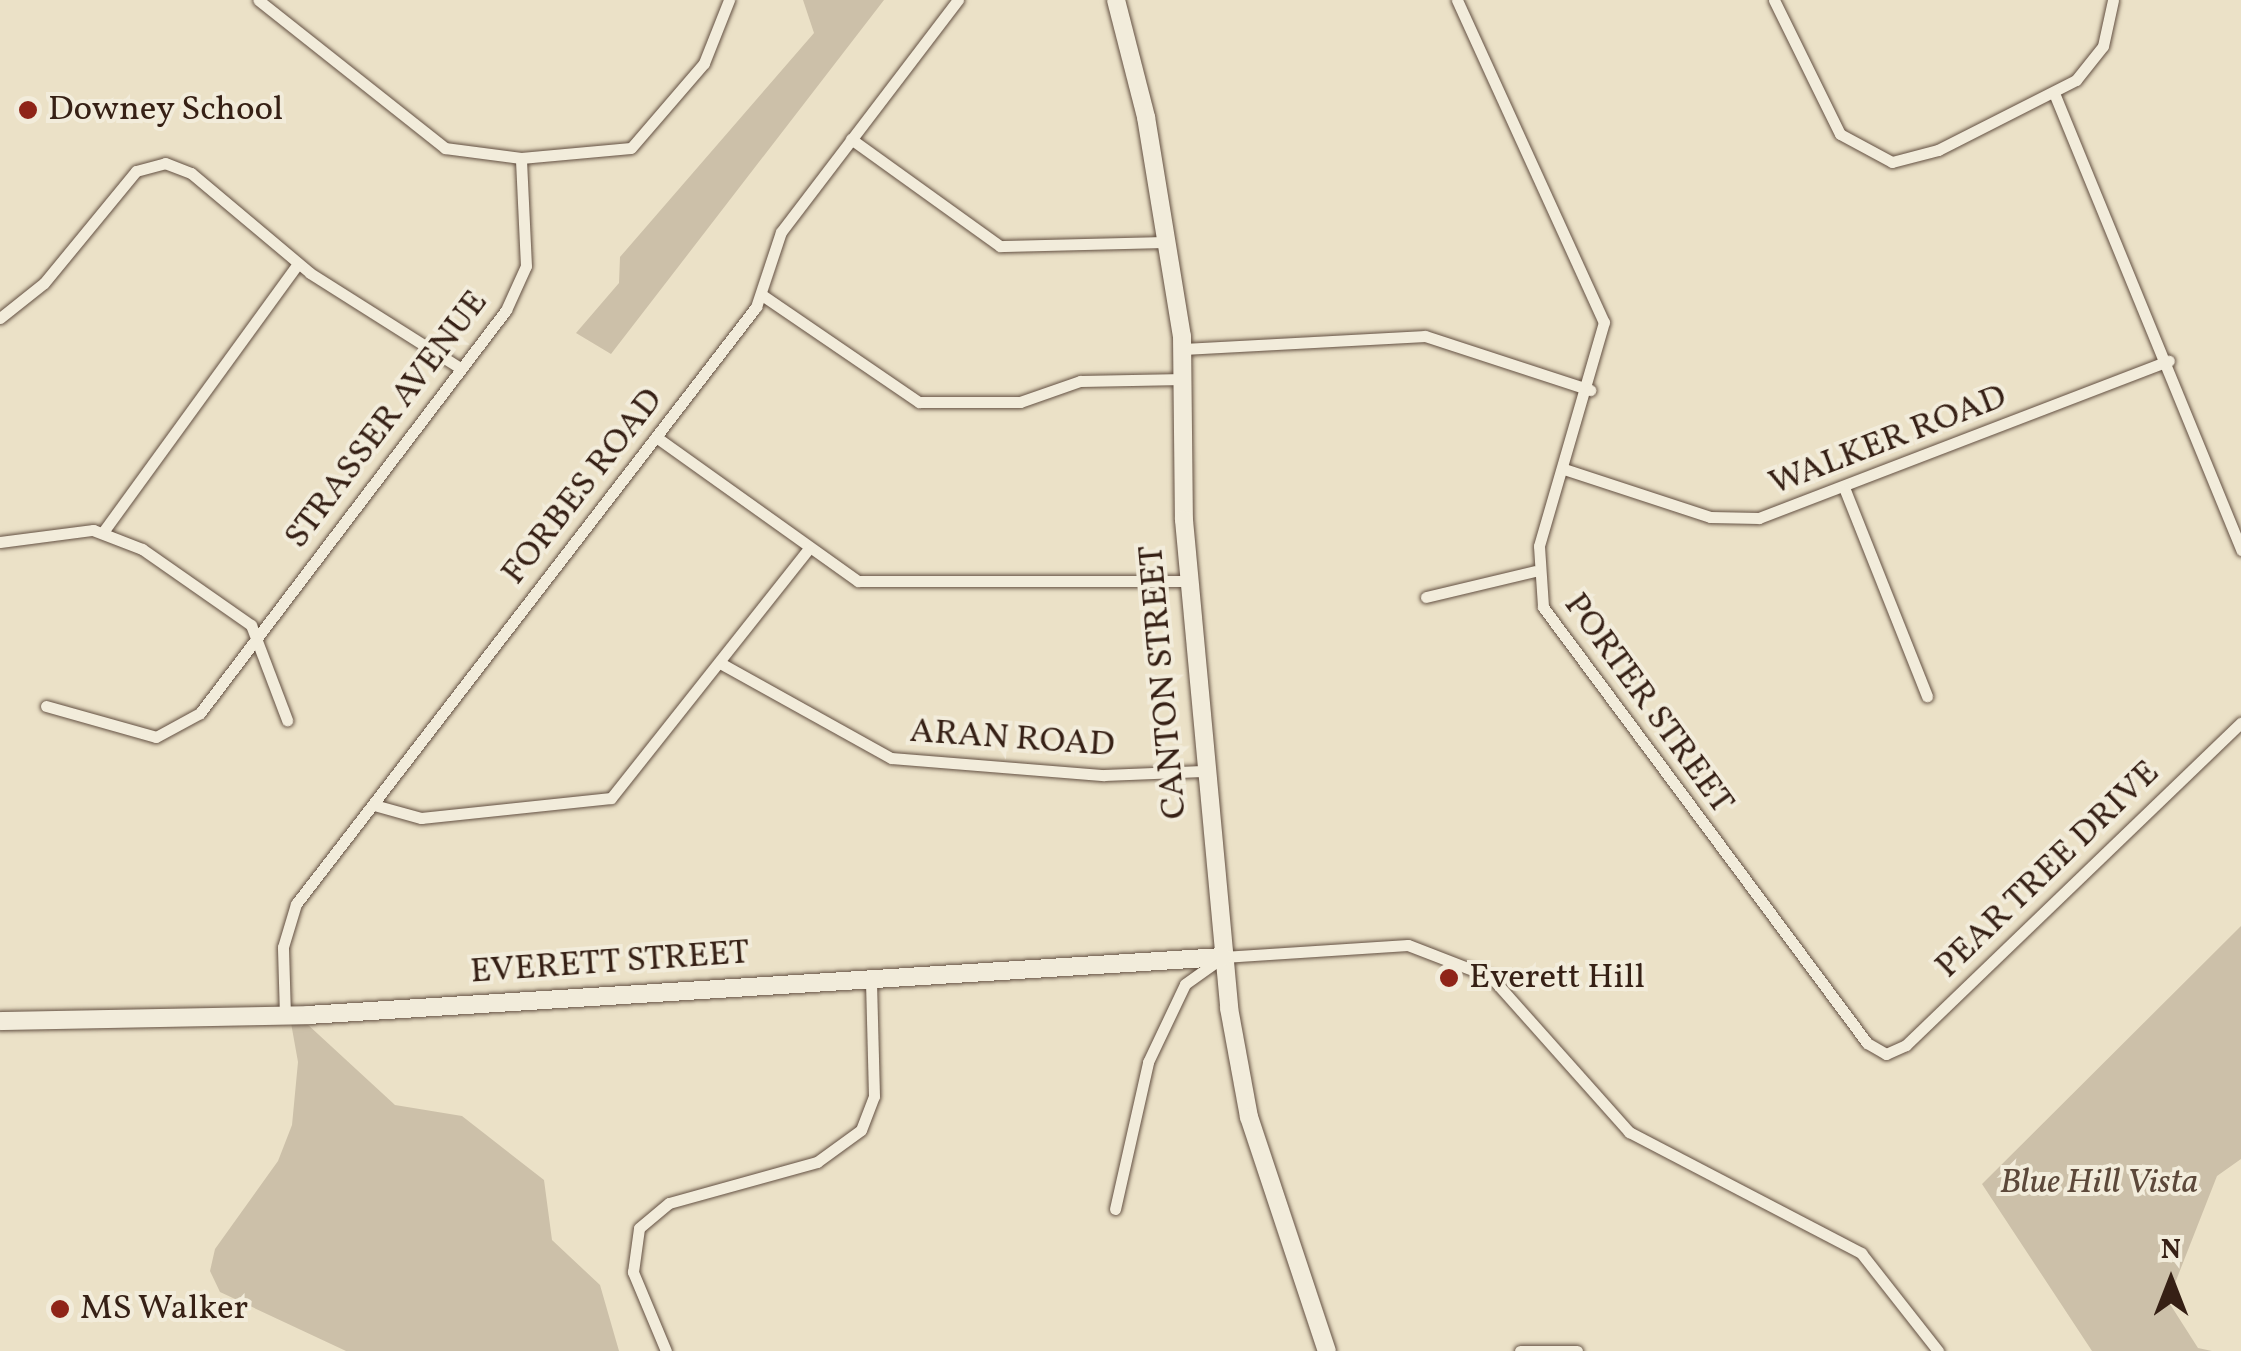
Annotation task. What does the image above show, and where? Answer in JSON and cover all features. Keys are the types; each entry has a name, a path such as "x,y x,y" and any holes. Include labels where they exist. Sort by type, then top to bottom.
{"main road":[{"name":"CANTON STREET","path":"1116,0 1168,242 1184,349 1189,581 1202,771 1223,957 1248,1114 1327,1351"},
{"name":"EVERETT STREET","path":"0,1021 285,1016 1223,957"}],"street":[{"path":"258,0 444,148 521,158 631,148 704,62 729,0"},
{"name":"FORBES ROAD","path":"285,1016 290,916 762,295 781,232 958,0"},
{"name":"PORTER STREET","path":"1457,0 1601,312 1604,343 1535,571 1552,625 1833,1001 1867,1044 1891,1054"},
{"path":"1774,0 1837,130 1874,158 1922,156 2054,93 2092,64 2112,0"},
{"path":"2054,93 2170,361 2241,550"},
{"path":"851,139 1000,246 1168,242"},
{"name":"STRASSER AVENUE","path":"46,706 162,737 200,713 254,632 506,310 526,266 521,158"},
{"path":"0,318 44,283 136,171 165,163 192,173 298,264 460,368"},
{"path":"103,532 298,264"},
{"path":"762,295 919,402 1020,402 1080,381 1186,380"},
{"path":"1184,349 1425,336 1590,390"},
{"name":"WALKER ROAD","path":"1564,469 1736,520 1845,490 2170,361"},
{"path":"656,437 807,550 858,581 1189,581"},
{"path":"1845,490 1927,696"},
{"path":"0,542 103,532 175,570 254,632 287,720"},
{"path":"374,805 421,818 611,798 722,664 807,550"},
{"path":"1426,597 1535,571"},
{"name":"ARAN ROAD","path":"722,664 891,758 1104,775 1202,771"},
{"name":"PEAR TREE DRIVE","path":"1891,1054 2241,723"},
{"path":"1115,1209 1165,1015 1185,984 1223,957 1408,945 1466,964 1504,989 1629,1132 1861,1254 1938,1351"},
{"path":"666,1351 638,1288 632,1246 654,1211 817,1162 861,1130 874,1096 871,979"},
{"path":"1520,1351 1576,1351"}],"green space":[{"path":"803,0 884,0 611,354 576,333 619,283 620,257 814,33"},
{"name":"Blue Hill Vista","path":"2241,926 2241,1159 2217,1176 2168,1301 2198,1348 2212,1351 2092,1351 1982,1184"},
{"path":"291,1023 306,1023 395,1105 462,1116 544,1180 552,1240 600,1285 619,1351 346,1351 220,1292 210,1271 215,1249 278,1161 292,1125 298,1062"}],"place":[{"name":"Downey School","path":"28,110"},
{"name":"Everett Hill","path":"1449,978"},
{"name":"MS Walker","path":"60,1309"}]}
